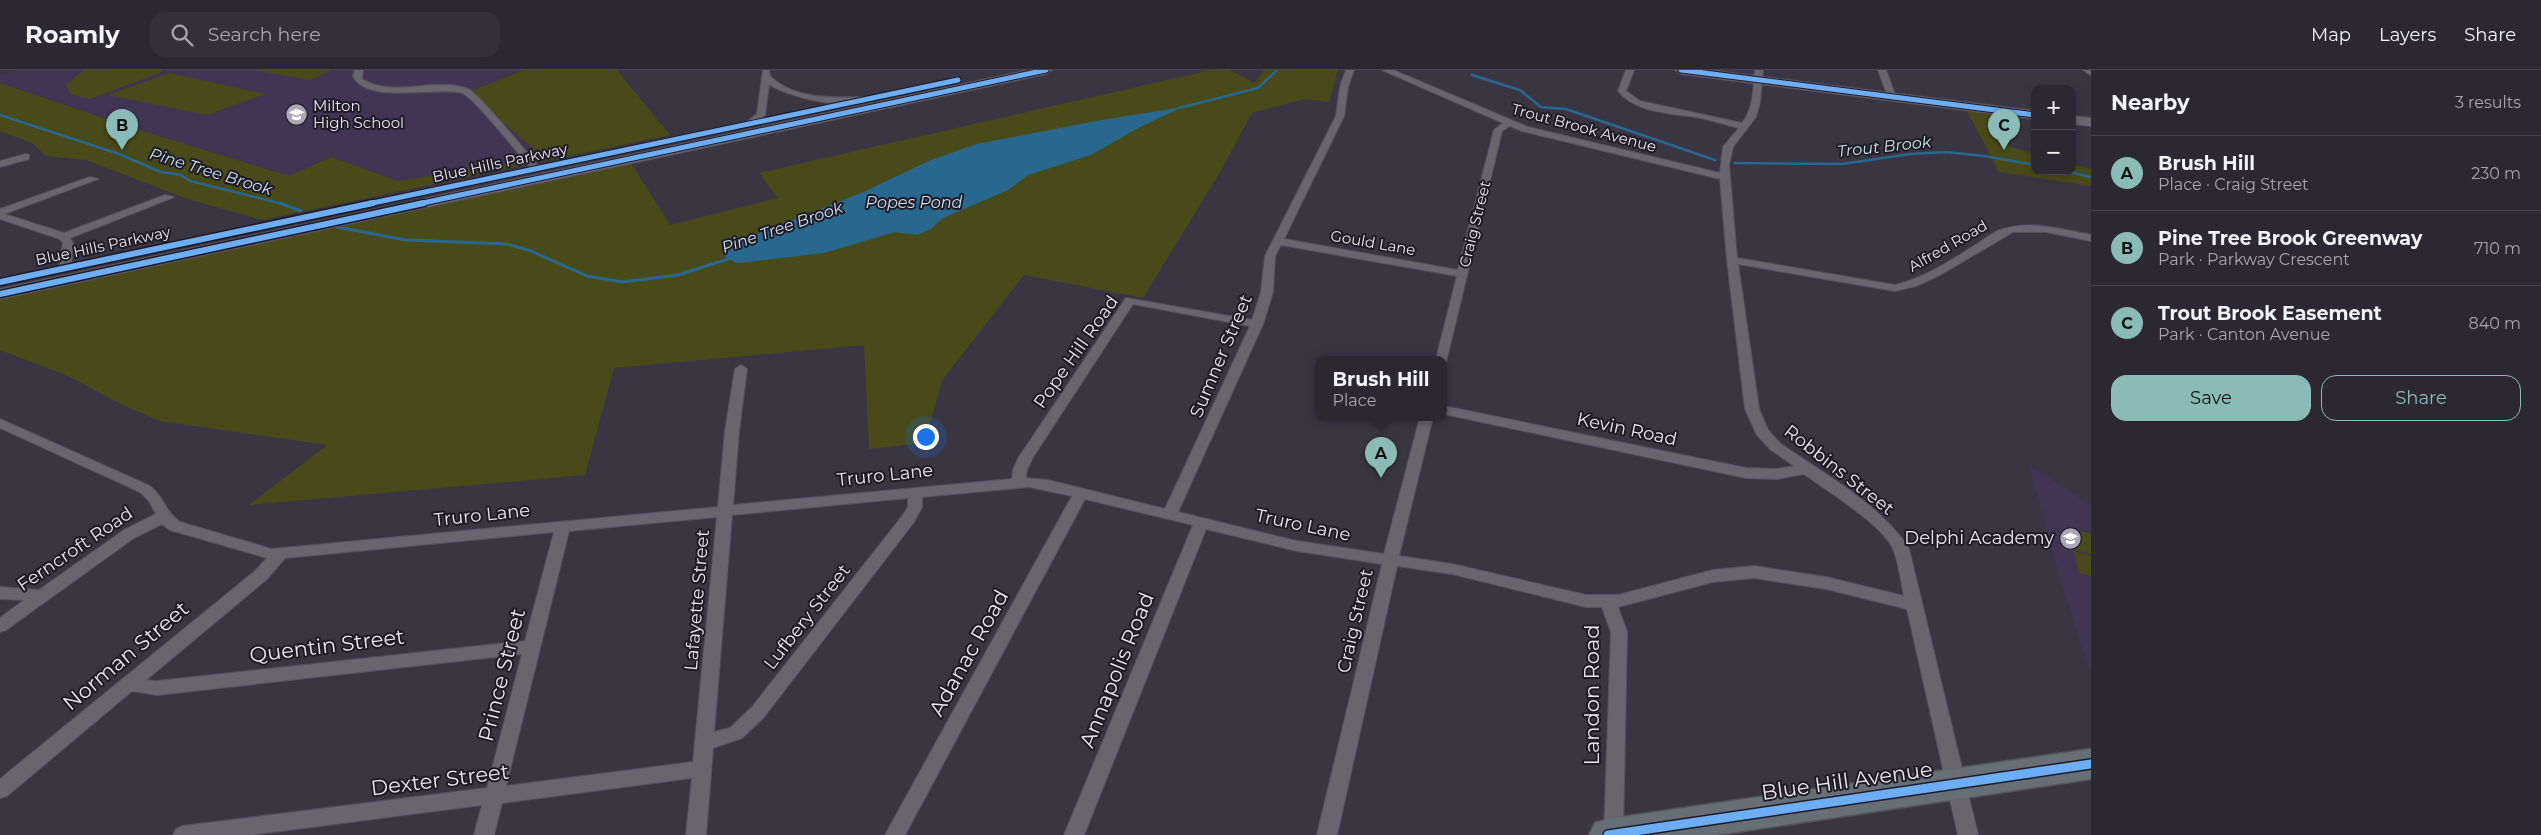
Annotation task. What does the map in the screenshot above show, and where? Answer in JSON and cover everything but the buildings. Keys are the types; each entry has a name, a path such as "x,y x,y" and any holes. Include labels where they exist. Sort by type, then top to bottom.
{"highway":[{"name":"Blue Hill Avenue","path":"1611,835 2091,764"}],"main road":[{"name":"Blue Hills Parkway","path":"0,282 56,274 933,89 1005,70"},
{"name":"Blue Hills Parkway","path":"0,294 56,274 535,169 862,100 1046,70"},
{"path":"1681,70 1759,75 1892,97 2031,114"},
{"path":"2076,120 2091,122"}],"street":[{"path":"359,70 358,79 373,88 394,90 451,88 469,92 528,158 535,169"},
{"name":"Sumner Street","path":"1169,514 1257,324 1266,292 1269,260 1277,240 1340,116 1344,87 1350,70"},
{"name":"Trout Brook Avenue","path":"1386,70 1508,123 1581,144 1725,177"},
{"path":"1630,70 1622,91 1632,100 1651,107 1746,127"},
{"path":"1882,70 1892,97"},
{"path":"2087,70 2091,73"},
{"path":"766,73 774,84 792,92 828,99 862,100"},
{"path":"752,123 761,115 766,73"},
{"name":"Robbins Street","path":"1759,75 1755,107 1746,127 1726,152 1725,177 1732,260 1750,402 1754,416 1768,439 1804,469 1862,508 1895,540 1905,558 1968,835"},
{"path":"762,99 772,94 792,92"},
{"name":"Craig Street","path":"1443,356 1498,130 1508,123"},
{"path":"0,164 26,157"},
{"path":"0,214 93,179"},
{"path":"64,237 169,198"},
{"path":"0,214 64,237 68,243 56,274"},
{"name":"Alfred Road","path":"1732,260 1895,288 1912,284 1936,274 2008,230 2039,230 2091,238"},
{"name":"Gould Lane","path":"1277,240 1463,274"},
{"name":"Pope Hill Road","path":"1019,482 1020,470 1026,458 1130,300 1257,324"},
{"name":"Lafayette Street","path":"696,835 732,431 741,369"},
{"name":"Kevin Road","path":"1447,411 1746,472 1778,474 1804,469"},
{"name":"Craig Street","path":"1326,835 1390,560 1426,421"},
{"name":"Ferncroft Road","path":"0,423 146,489 158,500 163,516 129,534 0,626"},
{"name":"Truro Lane","path":"163,516 170,523 192,532 279,555 1019,482 1039,483 1317,550 1452,569 1575,599 1608,603"},
{"name":"Lufbery Street","path":"704,743 736,733 758,712 909,518 915,507 915,492"},
{"name":"Adanac Road","path":"896,835 1081,493"},
{"name":"Annapolis Road","path":"1074,835 1202,523"},
{"name":"Prince Street","path":"484,835 563,527"},
{"name":"Norman Street","path":"0,790 260,575 279,555"},
{"name":"Landon Road","path":"1611,835 1619,632 1615,616 1608,603 1713,576 1740,572 1770,573 1808,579 1915,605"},
{"path":"0,593 42,596"},
{"name":"Quentin Street","path":"128,684 142,688 157,688 532,646"},
{"name":"Dexter Street","path":"183,835 702,769"}],"shaded area":[{"name":"Milton High School","path":"17,70 524,70 469,92 544,157 398,181 331,157 289,176 133,128 0,83 0,76"},
{"path":"84,70 161,70 162,72 90,99 70,94 66,84"},
{"path":"253,70 332,70 310,80"},
{"path":"524,70 617,70 670,135 262,220 188,199 86,160 46,156 32,143 0,131 0,83 133,128 289,176 331,157 398,181 543,157 468,92"},
{"path":"1211,70 1230,70 1254,83 1264,70 1338,70 1329,102 1305,99 1252,113 1219,174 1143,298 1024,275 943,379 924,443 869,449 864,345 614,368 585,475 249,505 327,445 160,421 125,406 68,376 0,350 0,299 631,163 670,225 778,198 759,173"},
{"path":"169,73 265,94 207,115 108,95"},
{"path":"1966,109 1989,112 2007,146 2031,153 2031,175 2076,175 2076,165 2091,169 2091,186 1999,172"},
{"name":"Delphi Academy","path":"2029,465 2091,505 2091,675 2058,571"},
{"path":"2068,528 2091,534 2091,554 2073,549"},
{"path":"2074,551 2091,556 2091,576 2079,573"}],"water":[{"name":"Popes Pond","path":"1183,107 1140,127 1091,155 1028,175 1008,190 941,219 931,229 917,235 895,232 824,253 748,262 736,263 725,257 727,252 747,238 861,193 931,160 977,144 1096,121"}],"waterway":[{"name":"Pine Tree Brook","path":"1179,108 1258,88 1277,70"},
{"name":"Trout Brook","path":"1472,75 1520,90 1541,107 1566,109 1715,160"},
{"name":"Pine Tree Brook","path":"0,115 119,154 161,172 181,175 190,181 282,204"},
{"name":"Trout Brook","path":"1735,163 1842,164 1910,154 1946,152 2031,164"},
{"name":"Trout Brook","path":"2076,174 2091,177"},
{"name":"Pine Tree Brook","path":"282,204 301,211"},
{"name":"Pine Tree Brook","path":"337,227 406,240 507,244 531,251 587,276 622,282 678,275 731,258"}],"cycle path":[{"path":"0,294 1046,70"},
{"path":"1681,70 2031,114"},
{"path":"0,282 958,80"},
{"path":"1608,835 2091,764"}],"place":[{"name":"Milton High School","path":"297,115"},
{"name":"Pine Tree Brook Greenway","path":"122,150"},
{"name":"Trout Brook Easement","path":"2004,150"},
{"name":"Brush Hill","path":"1381,478"},
{"name":"Delphi Academy","path":"2070,538"}]}
